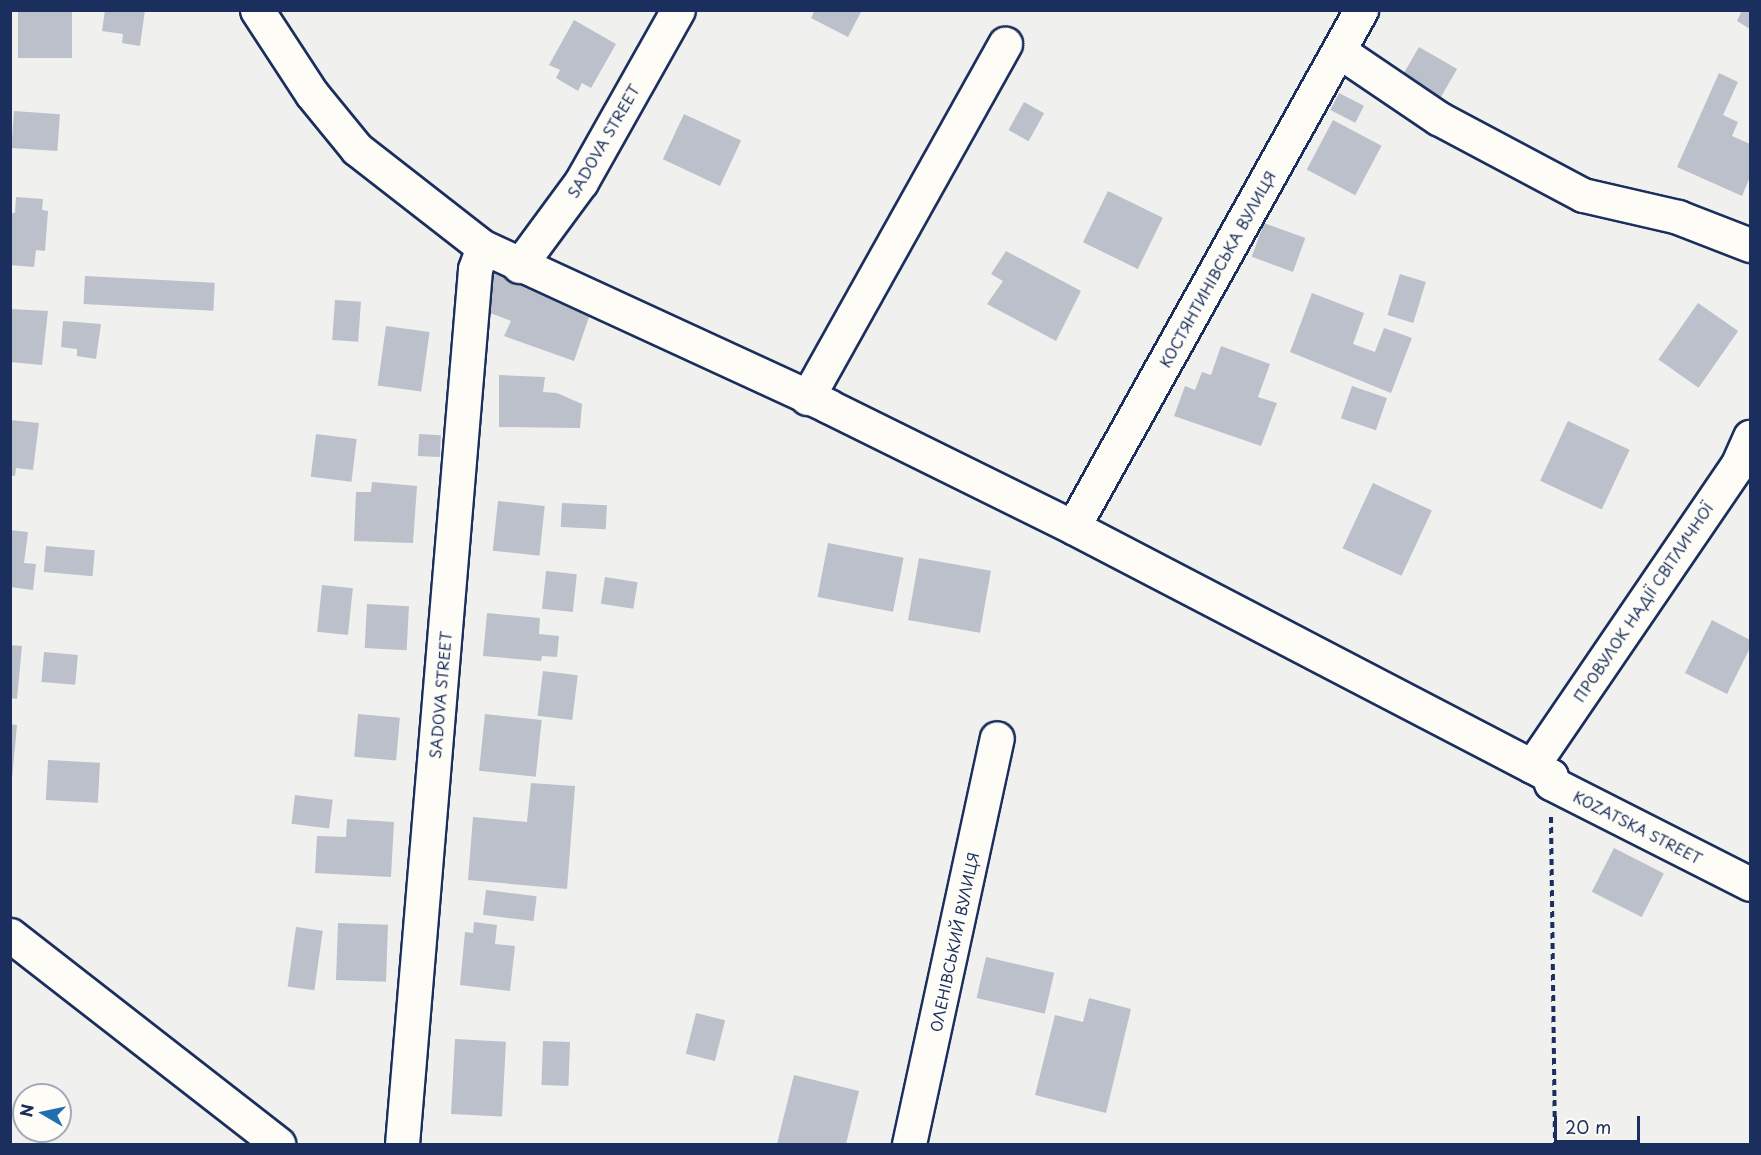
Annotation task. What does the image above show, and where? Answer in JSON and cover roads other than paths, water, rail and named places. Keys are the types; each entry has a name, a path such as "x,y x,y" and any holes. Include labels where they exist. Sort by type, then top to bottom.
{"street":[{"name":"KOZATSKA STREET","path":"257,10 312,94 357,149 483,247 519,266 807,398 1074,527 1750,884"},
{"name":"SADOVA STREET","path":"519,266 581,182 678,10"},
{"name":"КОСТЯНТИНІВСЬКА ВУЛИЦЯ","path":"1074,527 1361,10"},
{"path":"807,398 1005,44"},
{"path":"1339,51 1438,118 1583,195 1678,217 1750,245"},
{"name":"SADOVA STREET","path":"402,1144 475,269 483,247"},
{"name":"ПРОВУЛОК НАДІЇ СВІТЛИЧНОЇ","path":"1541,775 1744,470 1750,437"},
{"name":"ОЛЕНІВСЬКИЙ ВУЛИЦЯ","path":"909,1144 997,738"},
{"path":"10,935 278,1144"}]}
